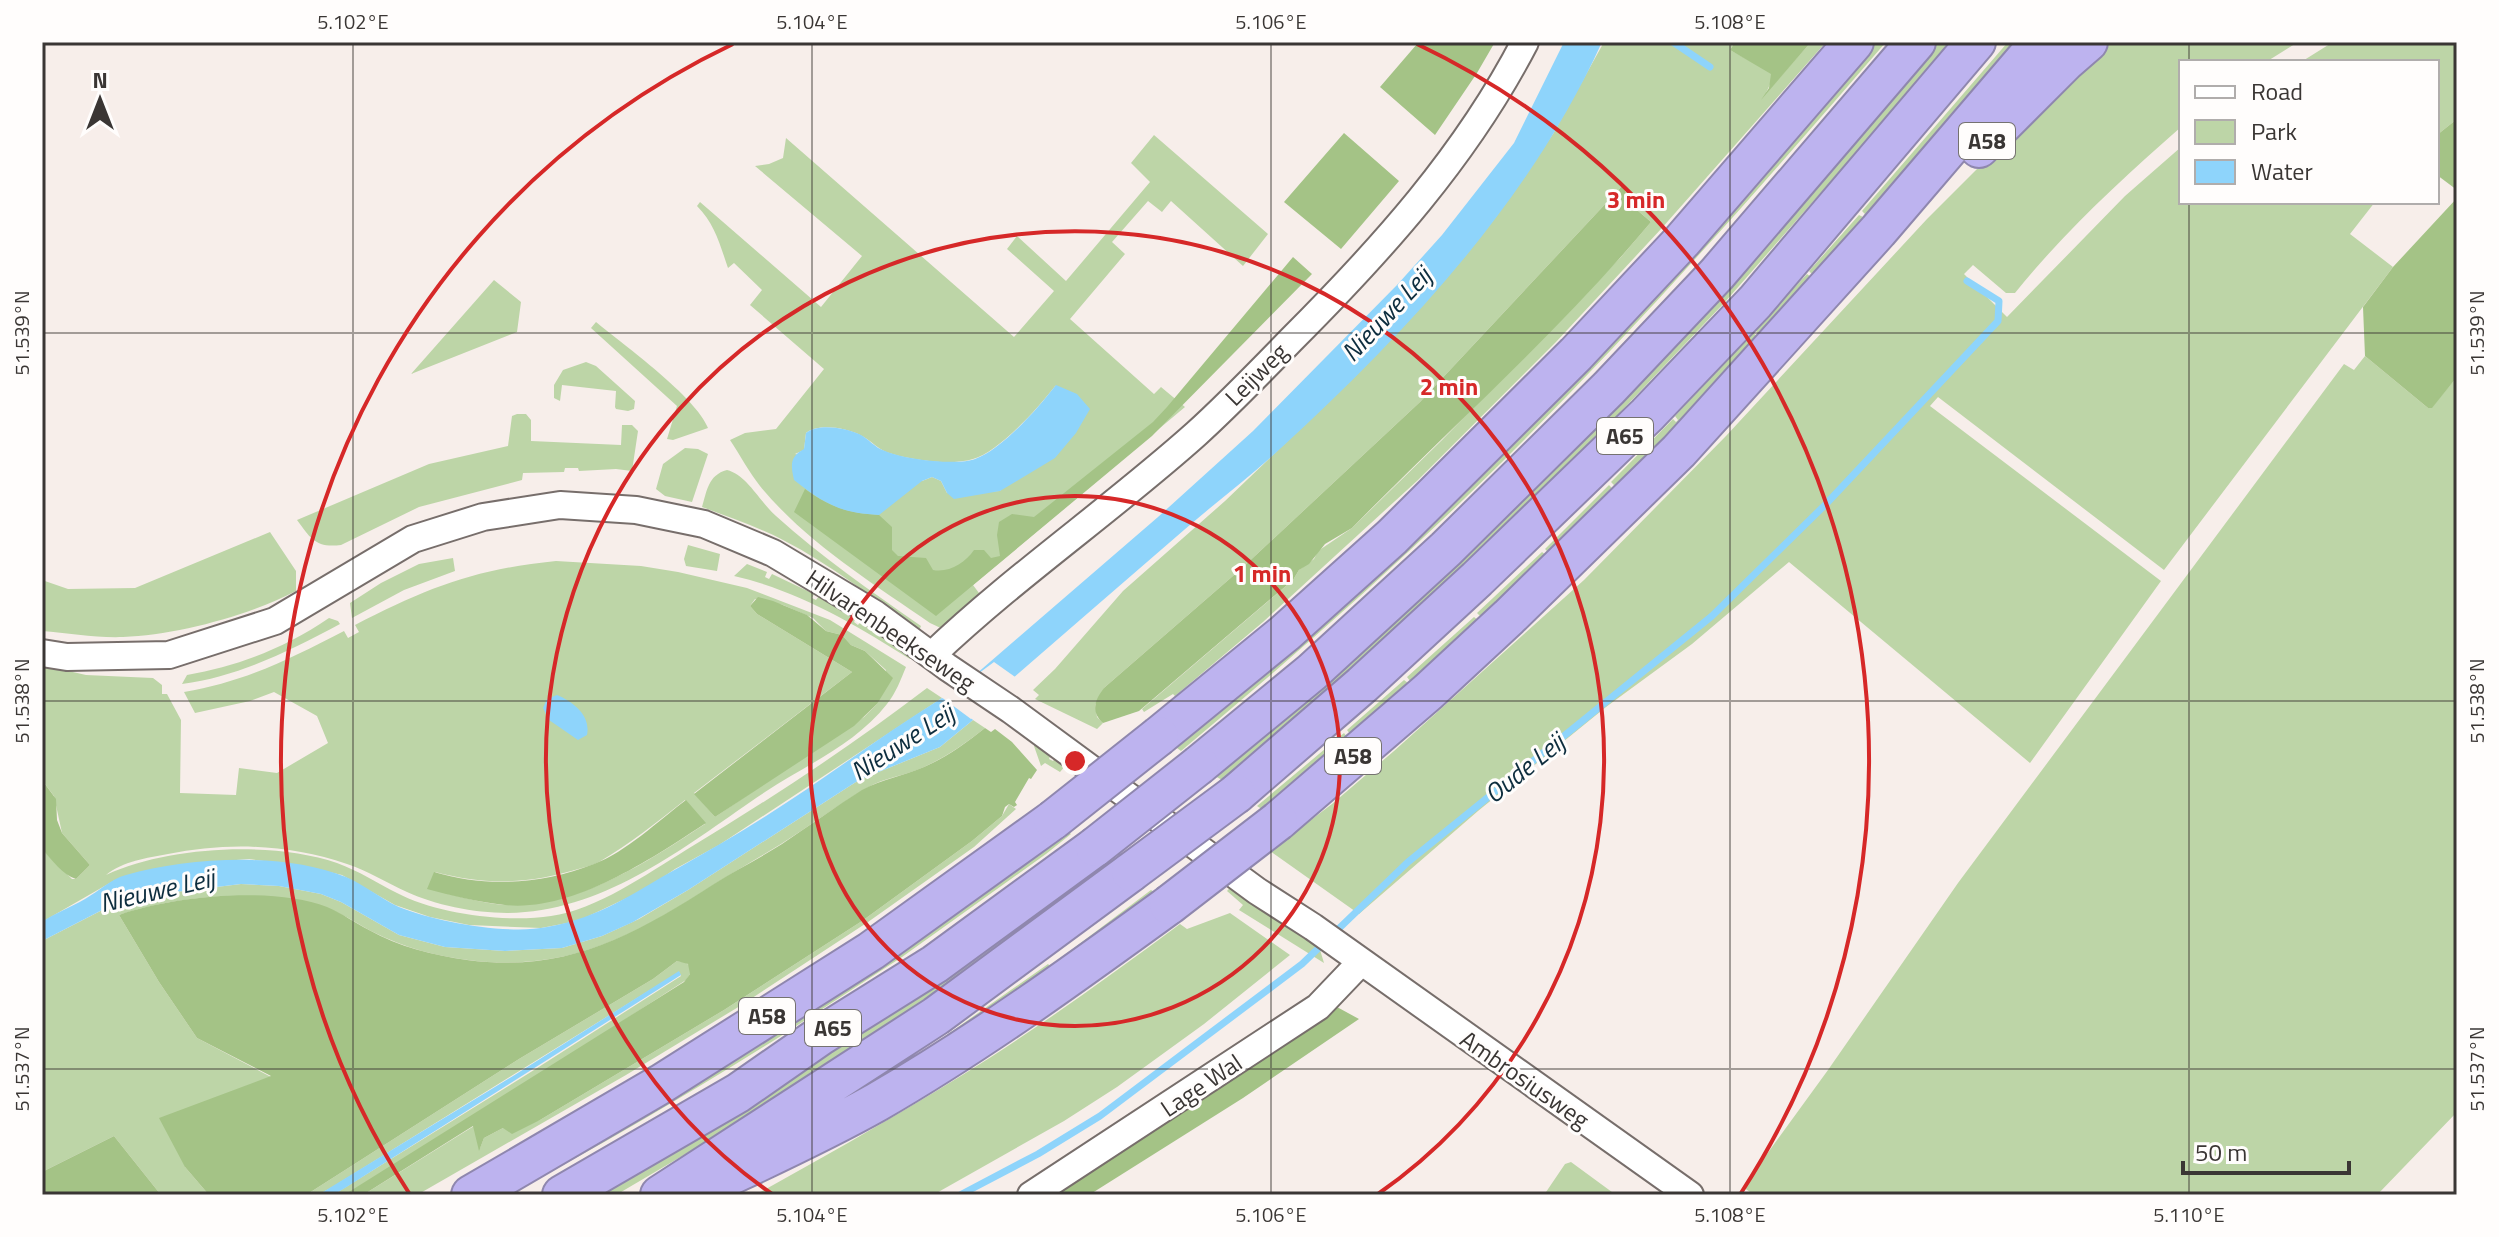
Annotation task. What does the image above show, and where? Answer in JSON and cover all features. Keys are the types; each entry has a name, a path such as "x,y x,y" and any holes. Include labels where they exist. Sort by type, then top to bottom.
{"highway":[{"name":"A58","path":"471,1195 661,1084 871,951 1053,820 1285,633 1392,537 1543,386 1682,241 1854,42"},
{"name":"A65","path":"562,1195 738,1093 820,1036 935,964 1095,847 1312,672 1423,570 1609,388 1717,274 1916,42"},
{"name":"A65","path":"660,1195 936,1016 1236,794 1362,685 1466,590 1647,415 1755,302 1976,42"},
{"name":"A58","path":"690,1195 816,1135 879,1100 1038,1000 1278,821 1428,692 1668,462 1878,231 2040,42"},
{"name":"A58","path":"1878,231 1947,181 2088,42"}],"street":[{"name":"Leijweg","path":"940,661 1196,434 1345,286 1439,176 1479,120 1525,42"},
{"name":"Hilvarenbeekseweg","path":"42,653 67,657 169,655 275,621 413,539 483,517 560,505 636,510 704,524 773,553 875,614 1257,891 1361,962"},
{"name":"Lage Wal","path":"1031,1195 1318,1007 1361,962"},
{"name":"Ambrosiusweg","path":"1361,962 1690,1195"}],"green space":[{"path":"1415,42 1495,42 1435,135 1380,87 1417,44"},
{"path":"1604,42 1735,42 1730,50 1772,73 1766,93 1811,42 1826,42 1661,229 1556,342 1418,480 1263,622 1175,696 1173,694 1144,712 1142,709 1293,580 1318,551 1352,528 1621,257 1651,222 1630,204 1623,185 1420,402 1241,569 1105,687 1095,705 1097,717 1103,723 1097,729 1035,699 1039,695 1033,690 1123,591 1225,501 1350,381 1453,270 1495,218 1553,134"},
{"path":"1735,42 1811,42 1761,100 1769,88 1771,74 1730,50"},
{"path":"1875,42 1886,42 1698,256 1501,463 1384,574 1263,681 1181,751 1173,745 1810,117"},
{"path":"1938,42 1953,42 1725,302 1574,461 1426,604 1229,776 1222,780 1215,776 1845,149"},
{"path":"2008,42 2020,42 1975,96 1666,440 1529,578 1265,811 1257,806 1344,733 1347,737 1350,734 1347,730 1404,680 1408,683 1407,677 1474,617 1478,620 1481,617 1477,613 1542,552 1546,555 1548,552 1545,549 1609,485 1612,488 1614,485 1611,482 1673,419 1678,420 1675,416 1753,333 1757,336 1755,330 1807,274 1811,277 1809,271 1859,215 1863,217 1865,214 1862,211"},
{"path":"2110,42 2298,42 2269,60 2179,60 2179,129 2094,207 2015,293 2006,293 1973,265 1964,274 2007,317 2125,196 2179,149 2179,204 2373,204 2350,234 2393,267 2164,570 1938,397 1930,406 2161,581 2030,763 1789,562 1692,644 1606,707 1478,811 1359,914 1270,851 1394,751 1584,580 1726,436 1927,219"},
{"path":"2333,42 2457,42 2457,119 2439,133 2439,60 2304,60"},
{"path":"2457,119 2457,190 2439,176 2439,133"},
{"path":"1344,133 1399,181 1341,249 1284,202"},
{"path":"1154,135 1268,234 1243,266 1171,201 1162,212 1148,201 1112,242 1125,254 1070,319 1154,394 1161,387 1185,407 973,585 982,597 945,630 930,623 818,543 760,486 730,440 745,433 776,429 824,369 750,305 762,290 734,263 728,268 713,227 697,206 700,202 821,307 862,256 755,166 783,158 786,138 1014,337 1054,291 1007,249 1017,236 1066,281 1150,182 1131,163","holes":["1056,385 1000,491 947,493 941,481 932,477 922,481 795,454 804,450 806,433 825,427 854,432 886,452 906,457 941,462 973,459 995,448"]},
{"path":"1623,185 1630,204 1651,222 1580,301 1352,528 1325,544 1293,580 1139,711 1103,723 1096,714 1095,705 1105,687 1241,569 1420,402"},
{"path":"2457,198 2457,377 2432,408 2428,408 2365,356 2363,307 2393,267"},
{"path":"1293,257 1312,274 1152,436 936,616 794,512 805,489 840,508 879,515 892,527 892,550 898,556 926,558 933,570 956,566 974,550 984,550 991,558 1000,556 999,522 1012,514 1034,517 1153,422"},
{"path":"494,280 521,302 517,332 411,374"},
{"path":"596,322 675,387 701,415 708,428 673,440 667,439 677,406 591,328"},
{"path":"2365,356 2428,408 2457,377 2457,1112 2377,1195 1754,1195 1743,1187 1958,883 2344,364 2354,370"},
{"path":"586,362 596,366 635,401 634,409 616,409 616,391 562,385 560,401 554,398 554,385 563,370"},
{"path":"526,414 531,420 531,441 621,445 622,425 632,425 638,431 632,471 565,468 564,472 523,473 522,480 419,507 341,545 315,541 297,520 429,464 508,446 512,416"},
{"path":"685,448 708,454 692,502 665,496 656,489 663,464"},
{"path":"727,470 741,477 776,516 811,546 921,626 919,631 819,560 764,531 702,507 712,480"},
{"path":"270,532 296,571 296,591 277,600 211,623 144,635 103,637 42,631 42,580 68,589 135,588"},
{"path":"688,545 720,554 717,571 686,566 684,559"},
{"path":"453,558 455,571 404,590 352,618 350,603 381,583 419,564"},
{"path":"556,561 641,566 747,588 830,620 906,667 887,704 846,742 652,867 591,897 558,907 511,913 465,909 420,897 325,857 258,847 213,848 168,854 128,863 106,875 160,858 252,849 311,856 337,863 413,900 451,911 493,917 551,916 586,907 621,890 839,752 927,688 942,698 719,845 646,889 578,921 541,928 469,925 430,917 395,905 342,875 249,859 186,864 115,880 42,922 42,849 72,879 76,879 90,865 62,833 54,796 42,780 42,665 86,675 153,678 162,685 162,694 167,694 181,720 180,793 236,795 239,768 277,773 328,743 317,716 274,692 250,701 195,713 184,692 247,676 344,631 348,638 359,632 355,625 452,582","holes":["755,599 783,605 813,618 826,631 842,635 851,645 865,651 886,670 877,704 864,717 715,817 694,793 852,672 757,614 750,606","685,800 705,824 636,867 562,898 509,905 478,901 448,894 435,872 473,880 508,881 582,868 622,848"]},
{"path":"747,564 767,572 765,577 769,579 772,574 814,594 812,598 816,600 819,596 856,618 854,622 858,625 861,621 913,656 910,659 847,621 781,590 734,576"},
{"path":"758,597 807,615 826,631 842,635 851,645 865,651 893,678 877,704 854,726 715,817 694,794 852,672 757,614 750,606"},
{"path":"329,618 340,624 283,653 244,669 182,684 187,675 225,667 261,654"},
{"path":"973,720 985,728 948,754 917,770 874,784 660,917 632,932 574,954 511,963 449,957 396,942 344,915 310,903 255,896 198,898 119,915 197,1038 271,1077 185,1167 209,1195 161,1195 114,1136 42,1172 42,941 114,904 134,897 241,884 279,886 321,894 399,935 445,947 505,951 562,948 602,936 639,919 859,780 940,747"},
{"path":"985,728 991,732 995,729 1012,742 1037,770 1015,802 1017,805 1009,804 1002,816 972,841 862,921 724,1010 540,1120 512,1134 503,1128 484,1138 479,1151 473,1126 363,1195 344,1195 684,982 690,974 688,964 677,961 653,979 519,1059 306,1195 209,1195 185,1167 159,1118 271,1076 197,1038 119,915 194,899 251,895 279,897 327,907 392,941 441,956 503,963 568,955 598,946 655,920 782,844 862,790 932,763"},
{"path":"1035,743 1051,754 1049,759 1053,761 1056,757 1066,765 1060,772 1045,763 1041,766"},
{"path":"42,780 56,799 57,820 62,833 90,865 76,879 62,871 42,849"},
{"path":"686,800 706,823 636,867 584,892 531,905 505,905 427,889 434,872 474,880 515,882 575,871 618,852"},
{"path":"1009,804 1016,809 974,847 868,922 740,1006 626,1075 417,1195 363,1195 474,1126 480,1148 484,1138 503,1128 540,1120 724,1010 862,921 972,841 1002,816"},
{"path":"1065,829 1071,834 1046,854 902,957 787,1032 783,1027 784,1034 716,1076 508,1195"},
{"path":"1106,859 1115,865 996,954 750,1116 616,1195 591,1195"},
{"path":"1234,883 1318,943 1324,963 1239,910 1243,905 1227,891"},
{"path":"1151,890 1158,895 1081,953 911,1060 1048,964 1050,966"},
{"path":"1230,913 1290,955 1204,1024 1064,1121 933,1195 755,1195 991,1057 1180,924 1187,929"},
{"path":"677,961 690,966 686,980 538,1076 347,1194 333,1195 681,976 679,972 334,1186 318,1195 306,1195 519,1059 653,979"},
{"path":"1337,1007 1359,1019 1243,1098 1089,1195 1054,1195 1167,1122"},
{"path":"114,1136 161,1195 42,1195 42,1172"},
{"path":"1571,1162 1616,1195 1544,1195 1565,1164"}],"water":[{"name":"Nieuwe Leij","path":"1564,42 1602,42 1573,100 1539,156 1462,261 1419,310 1375,358 1281,448 969,716 973,720 940,747 859,780 633,922 602,936 562,948 505,951 445,947 399,935 321,894 279,886 241,884 134,897 42,941 42,922 121,877 179,864 237,860 321,869 353,880 399,907 452,922 493,928 547,927 616,904 734,836 920,712 942,698 946,700 1253,431 1442,235 1514,143"},
{"path":"1056,385 1077,394 1090,409 1076,433 1055,458 1000,491 954,499 941,481 932,477 922,481 879,515 834,506 794,480 793,459 804,449 806,433 818,428 853,432 881,450 904,457 943,462 975,459 1008,437"},
{"path":"557,695 580,710 588,728 587,735 578,740 549,720 543,708 547,699"},
{"path":"679,971 681,975 345,1188 333,1195 318,1195 513,1076"}],"pier":[{"path":"994,662 1018,679 976,716 971,719 944,699"}],"waterway":[{"name":"Oude Leij","path":"1673,42 1710,67"},
{"name":"Oude Leij","path":"960,1195 1038,1154 1100,1116 1302,964 1408,862 1712,616 1826,504 1998,321 1999,301 1967,281"}]}
